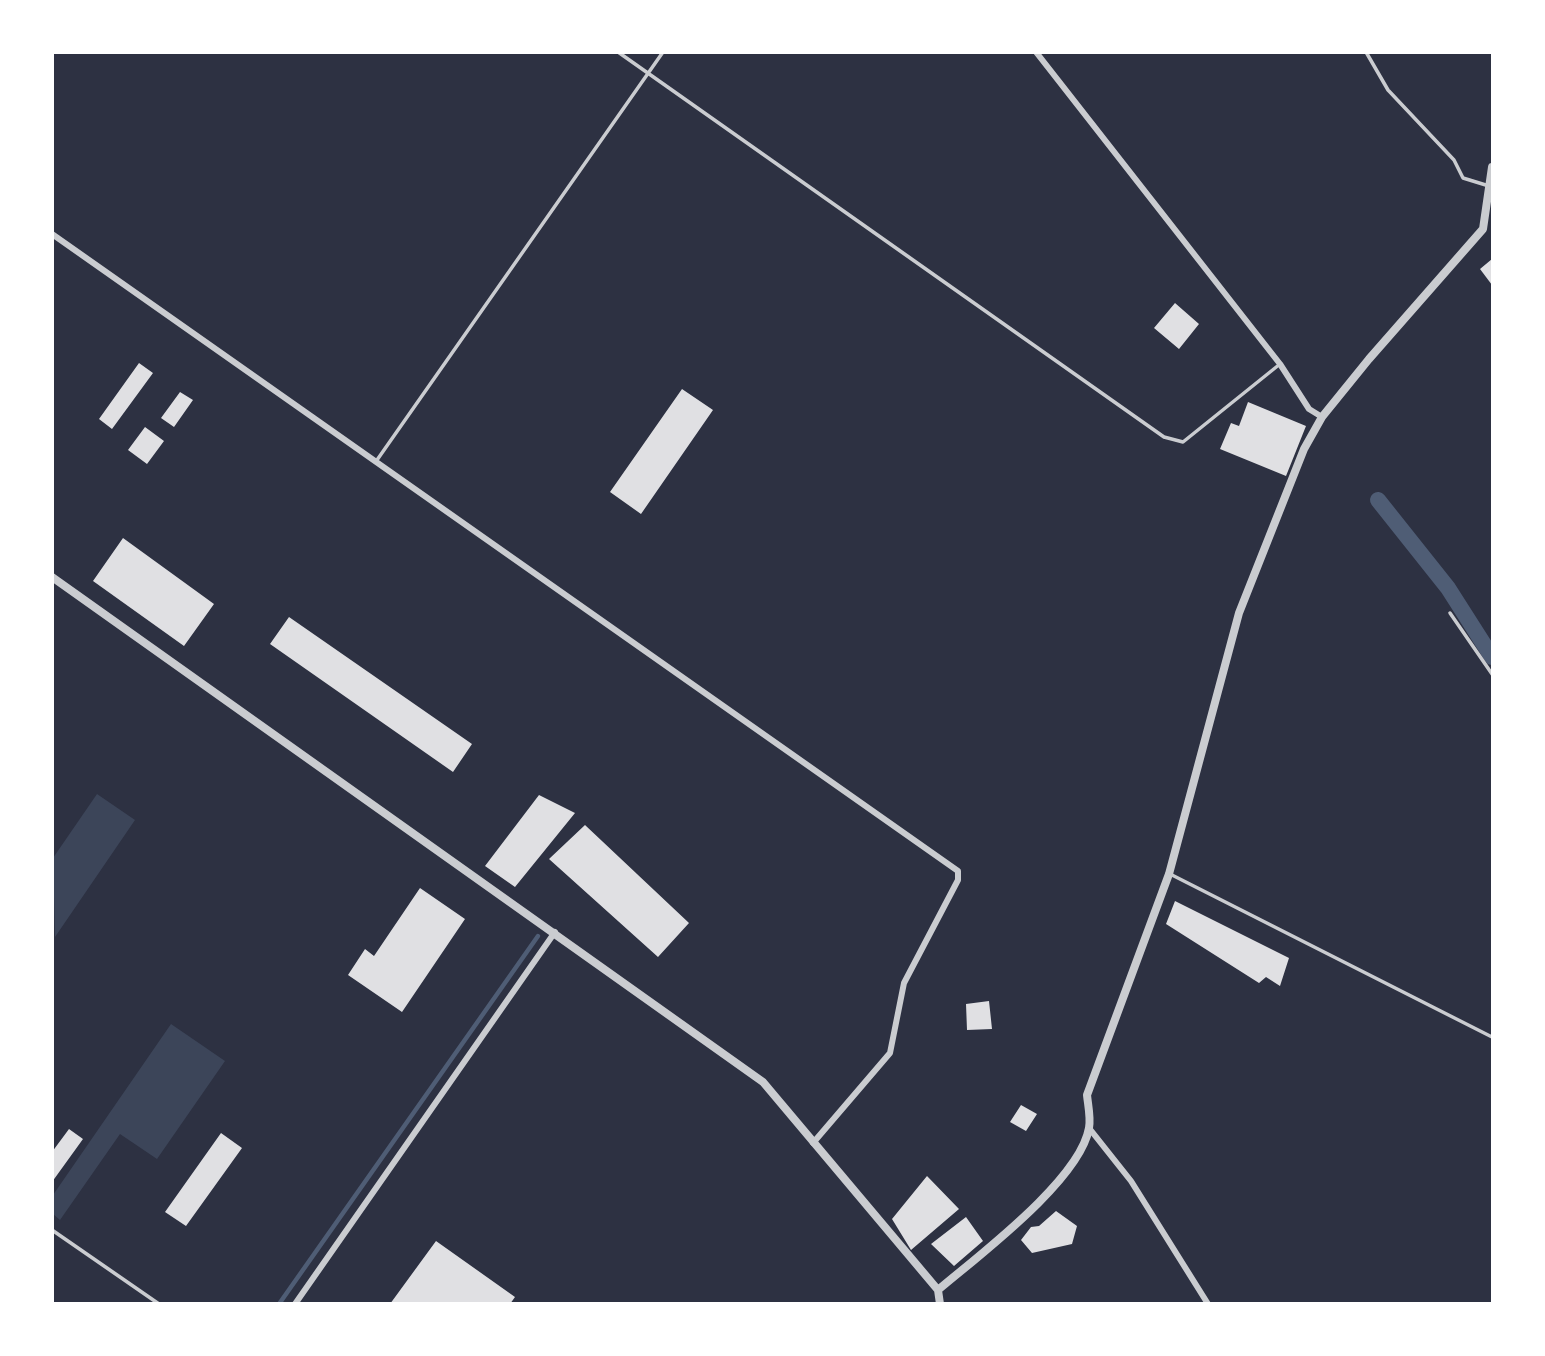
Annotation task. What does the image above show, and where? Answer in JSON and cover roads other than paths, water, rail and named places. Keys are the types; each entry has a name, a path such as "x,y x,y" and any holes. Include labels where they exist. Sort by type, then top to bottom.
{"street":[{"path":"1036,52 1280,364 1309,409 1322,418"},
{"path":"938,1290 1059,1181 1074,1161 1089,1128 1087,1095 1170,874 1239,613 1304,450 1322,418 1369,359 1483,229 1493,167"},
{"path":"52,234 958,871 958,880 904,984 890,1053 813,1143"},
{"path":"52,577 763,1082 938,1290 940,1304"},
{"path":"295,1304 555,932"},
{"path":"1089,1128 1131,1181 1208,1304"}],"lane":[{"path":"618,52 1164,437 1183,442 1280,364"},
{"path":"377,460 663,52"},
{"path":"1366,52 1388,90 1454,160 1463,178 1490,188"},
{"path":"1450,613 1493,674"},
{"path":"1170,874 1493,1037"},
{"path":"52,1230 159,1304"}],"waterway":[{"path":"1378,500 1448,588 1492,657"},
{"path":"279,1304 538,936"}]}
